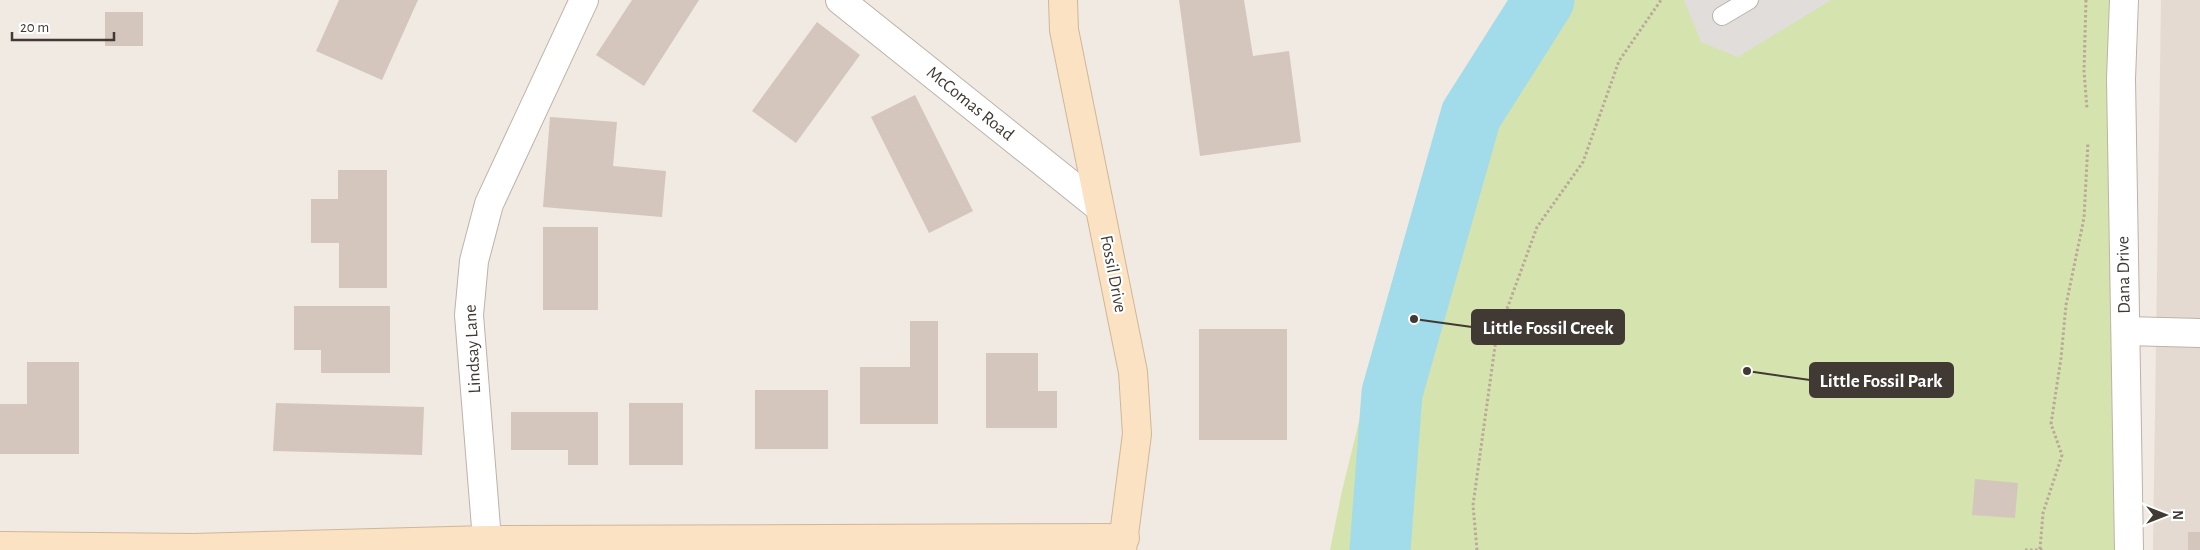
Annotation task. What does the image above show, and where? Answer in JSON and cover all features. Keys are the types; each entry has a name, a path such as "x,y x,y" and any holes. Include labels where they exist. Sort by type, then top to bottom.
{"street":[{"name":"Lindsay Lane","path":"487,540 469,315 474,261 488,204 584,0"},
{"name":"McComas Road","path":"840,0 1099,207"},
{"name":"Fossil Drive","path":"1062,0 1064,30 1132,372 1137,434 1124,544"},
{"name":"Dana Drive","path":"2124,0 2120,79 2130,550"},
{"path":"2126,331 2200,333"},
{"path":"0,546 193,548 487,540 1124,544"}],"lane":[{"path":"1722,16 1749,0"}],"path":[{"path":"1477,550 1473,505 1496,339 1537,227 1583,162 1620,61 1661,0"},
{"path":"2086,0 2084,71 2088,116"},
{"path":"2040,548 2043,513 2062,454 2051,424 2061,358 2066,305 2084,218 2088,135"},
{"path":"2025,550 2040,548 2045,550"}],"shaded area":[{"path":"1684,0 1831,0 1738,57 1701,42"},
{"path":"2161,0 2200,0 2200,550 2153,550"}],"green space":[{"path":"1510,0 2129,0 2121,550 1330,550 1342,491 1401,250"}],"building":[{"path":"339,0 418,0 382,80 316,51"},
{"path":"632,0 699,0 644,86 596,55"},
{"path":"1179,0 1244,0 1253,56 1289,51 1301,142 1200,156"},
{"path":"105,12 143,12 143,46 105,46"},
{"path":"817,22 860,55 796,143 752,111"},
{"path":"915,95 973,211 929,233 871,117"},
{"path":"550,117 617,122 613,166 666,171 662,217 543,207"},
{"path":"338,170 387,170 387,288 339,288 339,243 311,243 311,199 338,199"},
{"path":"543,227 598,227 598,310 543,310"},
{"path":"294,306 390,306 390,373 321,373 321,350 294,350"},
{"path":"910,321 938,321 938,424 860,424 860,367 910,367"},
{"path":"1199,329 1287,329 1287,440 1199,440"},
{"path":"986,353 1038,353 1038,391 1057,391 1057,428 986,428"},
{"path":"27,362 79,362 79,454 0,454 0,404 27,404"},
{"path":"755,390 828,390 828,449 755,449"},
{"path":"276,403 424,407 422,455 273,451"},
{"path":"629,403 683,403 683,465 629,465"},
{"path":"511,412 598,412 598,465 568,465 568,450 511,450"},
{"path":"1975,479 2018,483 2015,518 1972,515"},
{"path":"2188,532 2200,532 2200,550 2188,550"}],"waterway":[{"path":"1380,550 1392,393 1471,115 1544,0"}],"place":[{"name":"Little Fossil Creek","path":"1414,319"},
{"name":"Little Fossil Park","path":"1747,371"}]}
